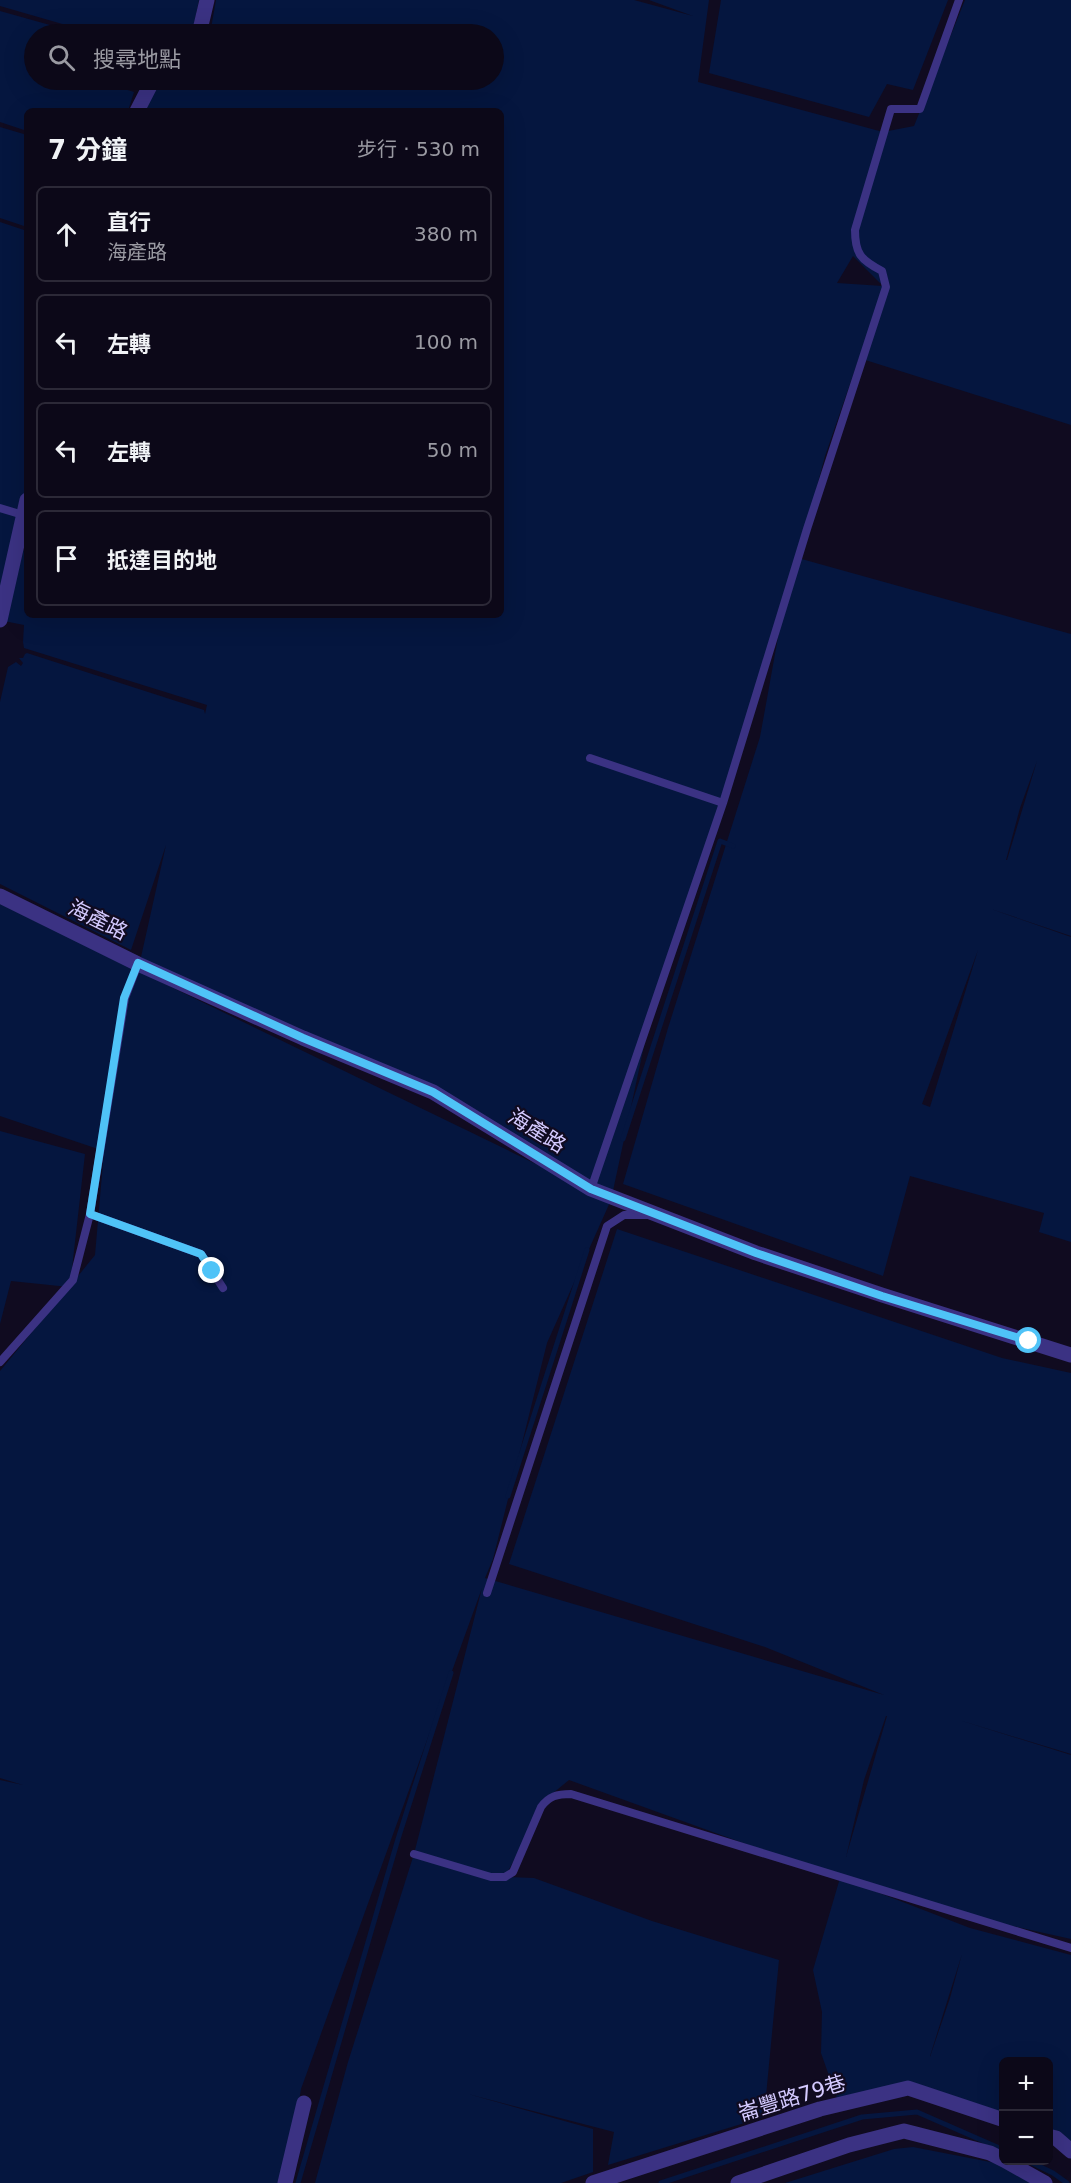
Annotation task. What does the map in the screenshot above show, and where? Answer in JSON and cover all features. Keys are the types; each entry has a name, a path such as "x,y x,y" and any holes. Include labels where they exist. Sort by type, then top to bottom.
{"street":[{"path":"201,24 207,0"},
{"path":"139,108 148,90"},
{"path":"0,620 24,511"},
{"name":"海產路","path":"0,896 138,963 303,1038 433,1092 591,1189 756,1253 882,1296 1071,1354"},
{"name":"崙豐路79巷","path":"593,2183 820,2109 908,2088 999,2118"},
{"path":"285,2183 304,2103"},
{"path":"738,2183 849,2145 904,2131 990,2153 999,2158"},
{"path":"1053,2137 1071,2151"},
{"path":"1013,2165 1045,2183"}],"lane":[{"path":"591,1189 723,803 807,529 886,287 882,271 866,262 855,247 855,230 891,109 920,109 959,0"},
{"path":"0,508 23,515"},
{"path":"590,758 723,803"},
{"path":"0,1362 73,1280 90,1214 124,998 138,963"},
{"path":"90,1214 201,1254 223,1287"},
{"path":"487,1593 607,1226 624,1215 655,1215"},
{"path":"414,1854 491,1877 505,1877 513,1872 547,1798 560,1794 571,1794 1071,1948"}],"water":[{"path":"0,0 199,0 194,24 62,24 0,6"},
{"path":"216,0 634,0 693,16 649,0 709,0 698,82 883,132 914,126 965,0 1071,0 1071,425 859,358 825,456 798,558 1071,634 1071,936 991,909 1071,937 1071,1242 1039,1232 1044,1213 910,1176 883,1276 623,1184 668,1028 760,737 779,632 652,1009 611,1200 547,1343 493,1559 485,1578 884,1695 765,1647 509,1564 617,1229 1002,1358 1071,1373 1071,1754 959,1720 1071,1755 1071,1939 967,1916 851,1882 970,1928 1071,1955 1071,2150 1053,2139 1053,2057 999,2057 999,2119 919,2092 839,2104 821,2053 822,2012 813,1970 840,1878 569,1780 547,1798 505,1877 534,1878 652,1921 779,1960 764,2117 608,2165 614,2132 468,2094 593,2129 593,2172 561,2183 315,2183 348,2062 414,1854 482,1588 301,2089 286,2183 0,2183 0,1780 23,1785 0,1778 0,1371 69,1287 11,1281 0,1324 0,1131 85,1154 70,1286 95,1255 104,1151 0,1116 0,904 600,1195 444,1103 139,966 166,845 131,950 0,884 0,702 8,667 16,662 21,666 23,663 19,658 23,658 27,653 204,710 205,714 207,705 24,648 24,625 4,621 24,549 24,618 504,618 504,108 145,108 149,94 154,90 504,90 504,24 212,24","holes":["853,256 883,286 837,283","1037,761 1007,860 1020,808","978,950 930,1107 922,1104","887,1716 846,1857 864,1780","962,1954 950,1998 930,2057 930,2056"]},
{"path":"721,0 948,0 913,90 887,84 869,117 709,73"},
{"path":"0,11 46,24 24,24 24,90 128,90 134,92 129,108 24,108 24,130 0,122"},
{"path":"0,127 24,134 24,226 0,218"},
{"path":"0,222 24,230 24,543 0,626"},
{"path":"913,2147 1016,2167 1031,2183 785,2183 894,2149"}],"waterway":[{"path":"623,1139 720,841 733,846"},
{"path":"508,1496 587,1250"},
{"path":"298,2183 398,1839 451,1673"},
{"path":"661,2183 862,2117 917,2112 999,2148"},
{"path":"1036,2165 1067,2183"}],"route":[{"path":"212,1271 201,1254 90,1214 124,998 138,963 303,1038 433,1092 591,1189 756,1253 882,1296 1029,1341"}]}
